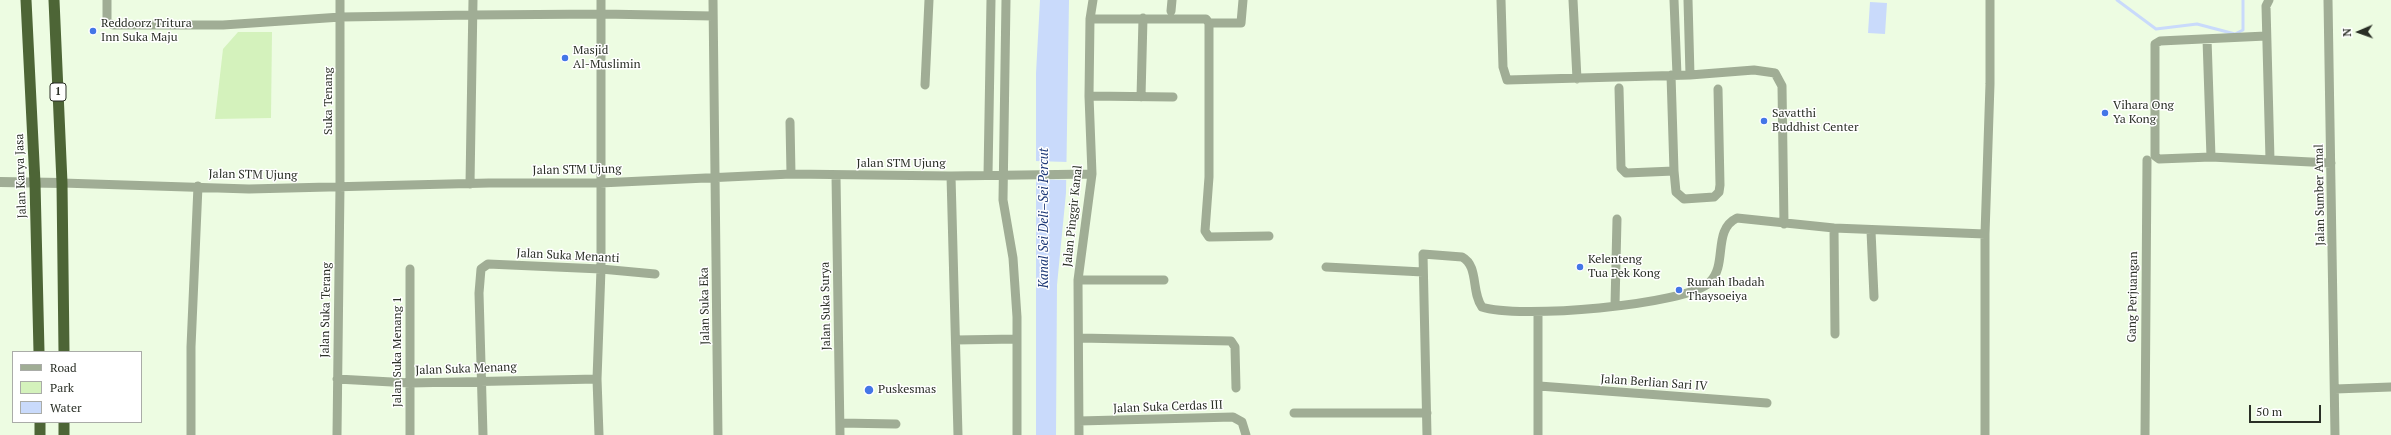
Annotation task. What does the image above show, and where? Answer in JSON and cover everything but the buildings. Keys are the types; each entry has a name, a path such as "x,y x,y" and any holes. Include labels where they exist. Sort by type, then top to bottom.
{"highway":[{"name":"Jalan Karya Jasa","path":"26,0 35,183 39,351"},
{"name":"1","path":"54,0 62,183 64,351"},
{"path":"40,423 40,435"},
{"path":"64,423 64,435"}],"street":[{"path":"107,0 107,22 113,25 223,26 341,17 473,15 602,14 713,16"},
{"name":"Suka Tenang","path":"340,0 340,186"},
{"path":"470,184 473,0"},
{"path":"599,435 597,379 601,269 601,0"},
{"name":"Jalan Suka Eka","path":"713,0 718,435"},
{"path":"925,85 929,0"},
{"path":"988,175 991,0"},
{"path":"1006,0 1005,174 1003,200 1013,258 1017,339 1017,435"},
{"name":"Jalan Pinggir Kanal","path":"1079,435 1078,280 1092,174 1089,96 1090,19 1093,0"},
{"path":"1171,11 1172,0"},
{"path":"1090,19 1202,18 1209,23 1241,23 1243,0"},
{"path":"1501,0 1503,67 1507,80 1690,75 1754,70 1778,75 1782,86 1786,201 1784,224"},
{"path":"1573,0 1577,79"},
{"path":"1674,0 1674,171 1676,192 1684,199 1714,197 1719,192 1718,89"},
{"path":"1688,0 1690,75"},
{"path":"2268,0 2266,6 2266,36 2270,160"},
{"name":"Jalan Sumber Amal","path":"2328,0 2335,435"},
{"path":"1985,435 1984,234 1990,84 1990,2"},
{"path":"1141,96 1143,18"},
{"path":"1209,23 1209,176 1205,231 1210,237 1269,236"},
{"path":"2266,36 2207,40 2160,41 2155,44 2154,154 2159,159 2211,157 2331,163"},
{"path":"2207,40 2211,157"},
{"path":"1619,88 1621,168 1626,173 1674,171"},
{"path":"1089,96 1173,97"},
{"path":"790,122 791,174"},
{"name":"Gang Perjuangan","path":"2145,435 2147,160"},
{"name":"Jalan STM Ujung","path":"62,183 198,186 250,189 340,186 600,183 791,174 836,176 1092,174"},
{"name":"Jalan Suka Surya","path":"836,176 840,435"},
{"path":"951,176 958,435"},
{"path":"0,182 62,183"},
{"path":"191,435 191,347 198,186"},
{"name":"Jalan Suka Terang","path":"337,435 340,186"},
{"path":"1427,435 1422,272 1423,254 1462,257 1468,260 1472,266 1476,296 1482,307 1492,310 1538,312 1648,303 1691,293 1704,287 1718,270 1723,232 1728,222 1737,218 1784,224 1871,231 1984,234"},
{"path":"1615,305 1617,219"},
{"path":"1834,228 1835,334"},
{"path":"1871,231 1874,297"},
{"name":"Jalan Suka Menanti","path":"482,380 479,278 481,269 488,264 601,269 655,274"},
{"path":"1326,267 1422,272"},
{"name":"Jalan Suka Menang 1","path":"410,269 410,435"},
{"path":"1078,280 1164,280"},
{"path":"1538,312 1538,435"},
{"path":"1079,338 1231,341 1235,347 1236,388"},
{"path":"956,340 1017,339"},
{"name":"Jalan Suka Menang","path":"337,379 410,383 482,380 597,379"},
{"path":"482,380 483,435"},
{"name":"Jalan Berlian Sari IV","path":"1539,386 1767,403"},
{"path":"2335,389 2391,387"},
{"path":"1294,413 1426,413"},
{"name":"Jalan Suka Cerdas III","path":"1080,421 1233,417 1242,422 1246,435"},
{"path":"840,423 896,424"}],"green space":[{"path":"238,32 272,32 271,118 215,119 223,49"}],"water":[{"name":"Kanal Sei Deli–Sei Percut","path":"1040,0 1069,0 1066,193 1057,285 1056,435 1036,435 1036,73"},
{"path":"1870,2 1887,3 1885,34 1868,33"}],"pier":[{"path":"1034,161 1068,162 1068,180 1034,179"}],"waterway":[{"path":"2117,0 2156,29 2197,24 2235,34 2243,30 2243,0"}],"place":[{"name":"Reddoorz Tritura Inn Suka Maju","path":"93,31"},
{"name":"Masjid Al-Muslimin","path":"565,58"},
{"name":"Vihara Ong Ya Kong","path":"2105,113"},
{"name":"Savatthi Buddhist Center","path":"1764,121"},
{"name":"Kelenteng Tua Pek Kong","path":"1580,267"},
{"name":"Rumah Ibadah Thaysoeiya","path":"1679,290"},
{"name":"Puskesmas","path":"869,390"}]}
